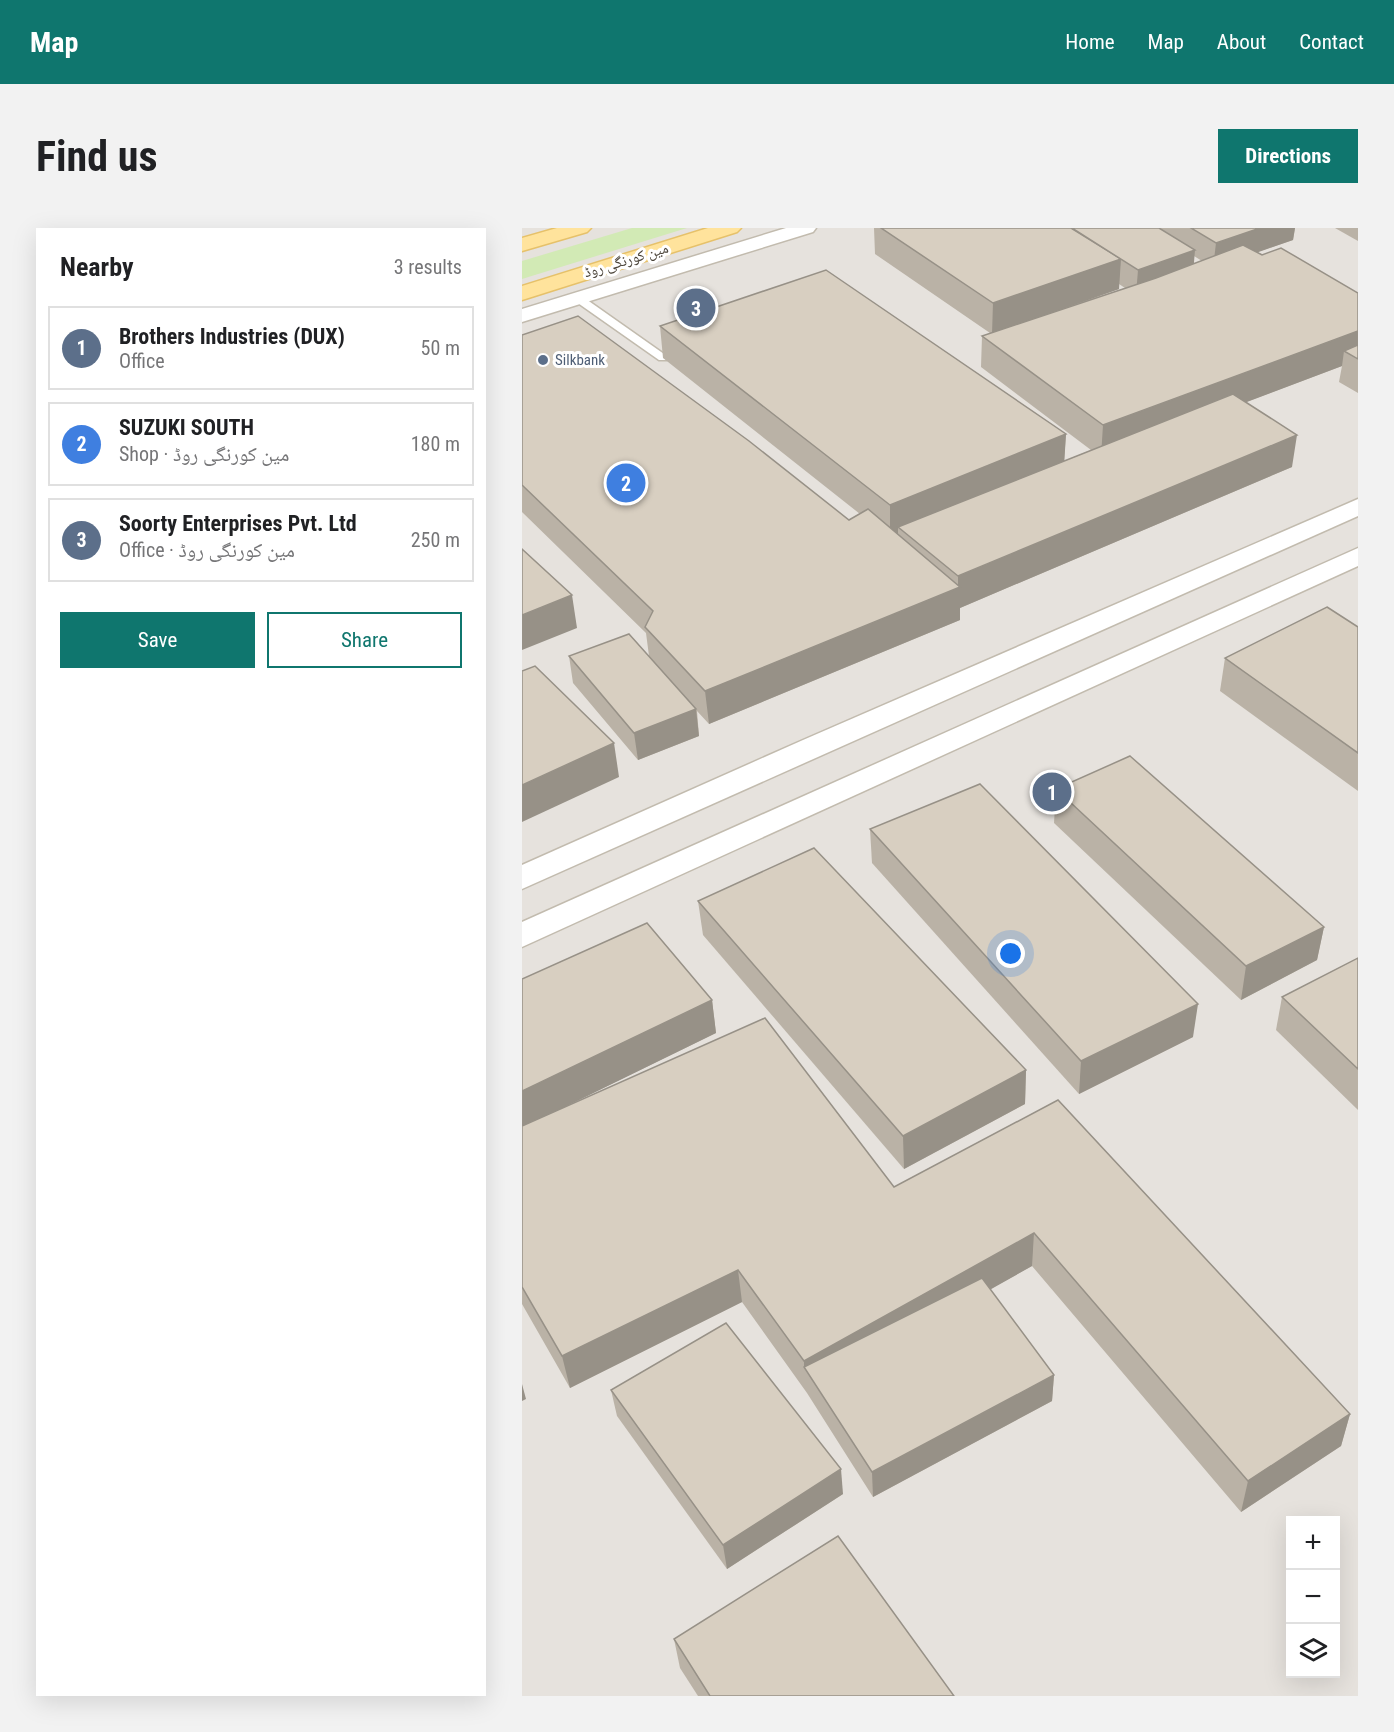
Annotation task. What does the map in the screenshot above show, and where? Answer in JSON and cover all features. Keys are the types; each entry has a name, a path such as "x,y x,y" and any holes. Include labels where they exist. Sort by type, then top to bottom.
{"main road":[{"path":"522,245 580,228"},
{"name":"مین کورنگی روڈ","path":"522,292 730,228"}],"street":[{"path":"522,316 806,228"},
{"path":"522,878 1358,507"},
{"path":"522,935 1358,556"},
{"path":"1122,612 1163,646"},
{"path":"813,747 854,786"}],"lane":[{"path":"579,299 663,358 695,347"}],"shaded area":[{"path":"522,228 1358,228 1358,1696 522,1696"}],"green space":[{"path":"632,228 687,228 522,279 522,261"}],"building":[{"path":"881,228 1071,228 1121,259 993,303"},
{"path":"1072,228 1159,228 1195,250 1138,270"},
{"path":"1191,228 1260,228 1216,243"},
{"path":"1243,245 1262,255 1281,248 1358,293 1358,331 1103,425 982,336 1156,278"},
{"path":"826,270 1066,434 890,505 660,326"},
{"path":"578,316 749,441 849,520 868,509 960,587 705,691 645,627 653,611 522,485 522,335"},
{"path":"1358,345 1358,359 1344,351"},
{"path":"1233,394 1297,435 958,576 898,527"},
{"path":"522,549 572,595 522,615"},
{"path":"1327,607 1358,627 1358,753 1225,658"},
{"path":"629,634 696,709 634,733 569,656"},
{"path":"535,666 614,743 522,785 522,671"},
{"path":"1130,756 1324,927 1246,966 1056,789"},
{"path":"980,784 1198,1004 1081,1061 870,829"},
{"path":"814,848 1026,1070 903,1136 698,901"},
{"path":"647,923 712,1000 522,1091 522,979"},
{"path":"1358,958 1358,1069 1282,997"},
{"path":"765,1018 894,1187 1058,1100 1350,1414 1248,1481 1034,1233 804,1361 738,1270 562,1356 522,1287 522,1126"},
{"path":"982,1278 1054,1375 872,1472 804,1367"},
{"path":"726,1323 841,1469 723,1545 611,1390"},
{"path":"838,1536 954,1696 710,1696 674,1639"}],"place":[{"name":"Soorty Enterprises Pvt. Ltd","path":"696,308"},
{"name":"Silkbank","path":"543,360"},
{"name":"SUZUKI SOUTH","path":"626,483"},
{"name":"Brothers Industries (DUX)","path":"1052,792"}]}
